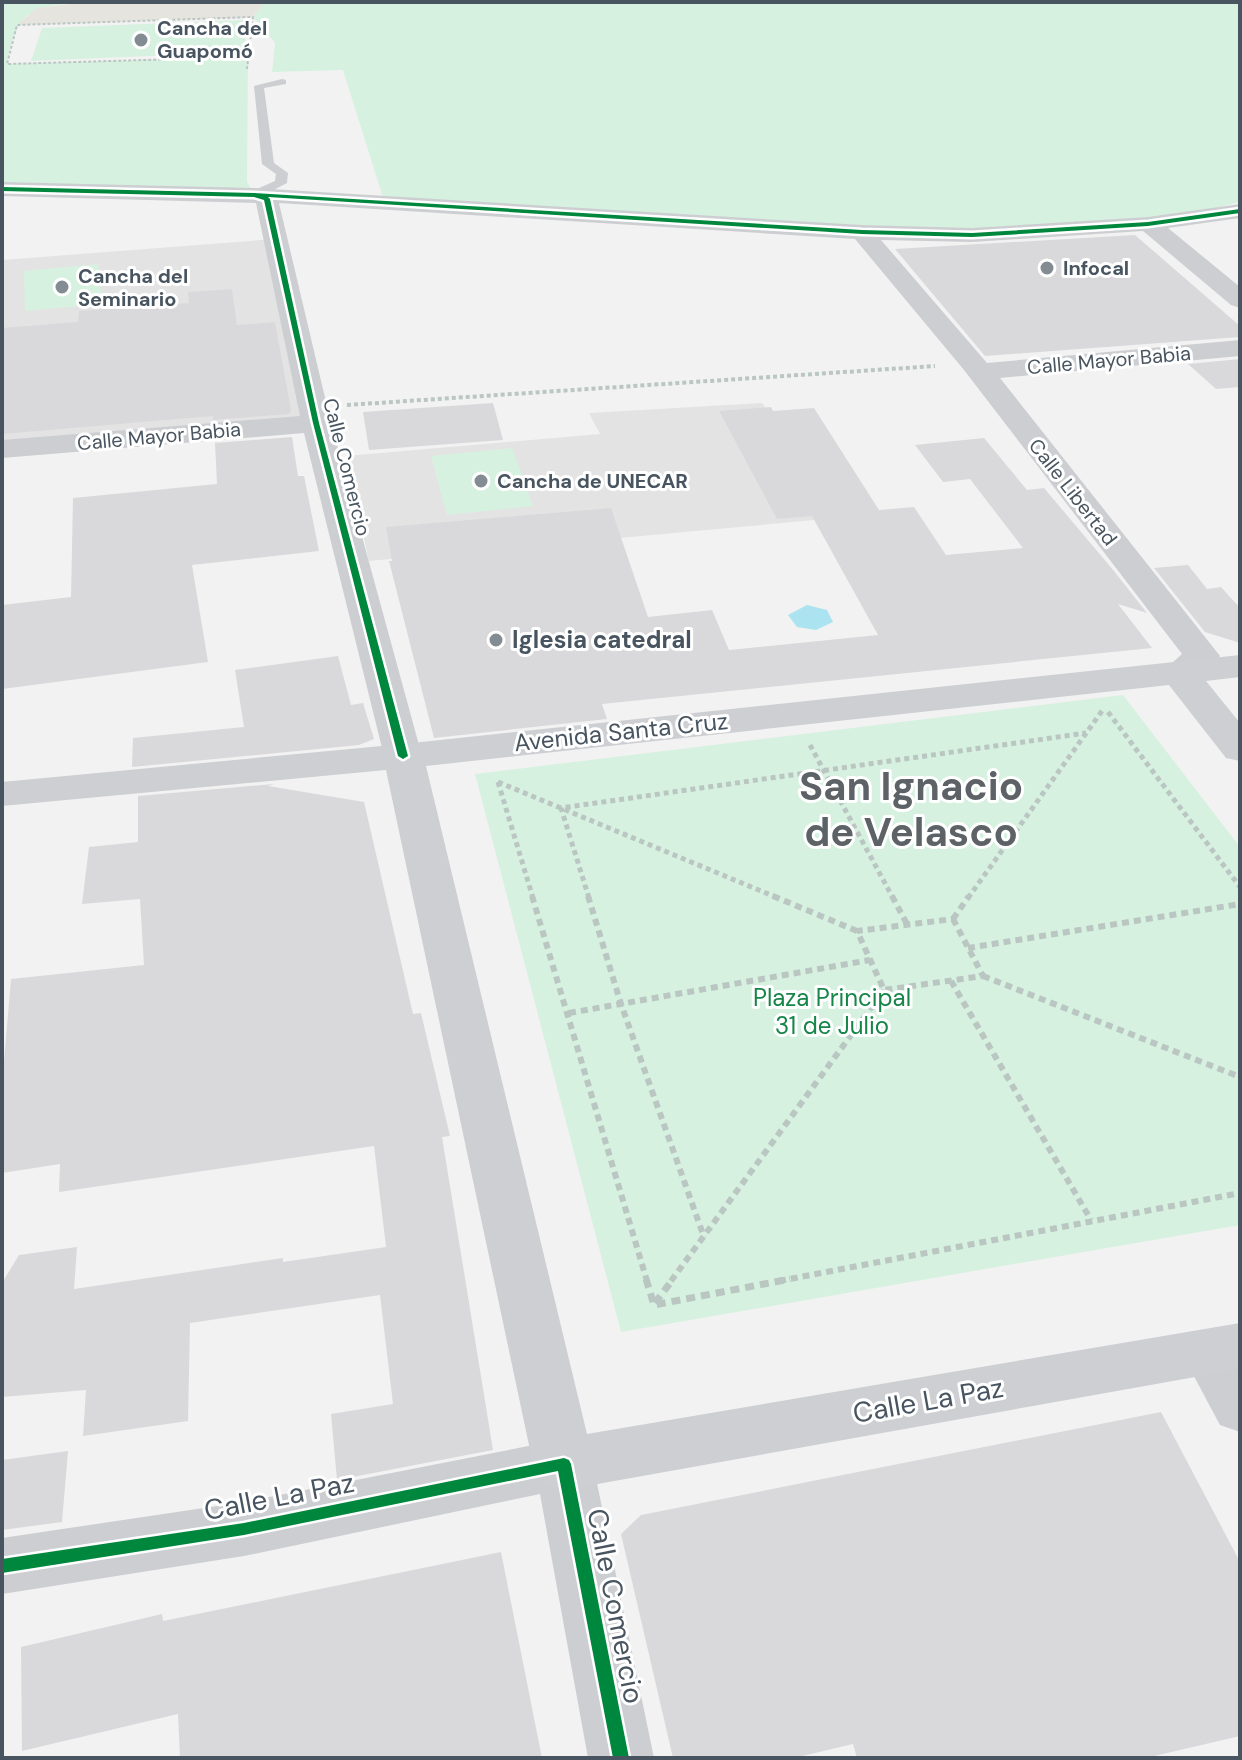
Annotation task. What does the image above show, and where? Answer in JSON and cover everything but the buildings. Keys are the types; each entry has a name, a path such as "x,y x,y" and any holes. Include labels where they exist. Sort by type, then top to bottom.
{"main road":[{"name":"Avenida Santa Cruz","path":"2,794 403,756 1240,666"},
{"path":"1179,673 1240,749"},
{"name":"Calle Comercio","path":"403,756 564,1464"},
{"name":"Calle La Paz","path":"564,1464 1224,1349"}],"street":[{"path":"2,189 254,195 862,232 972,235 1148,224 1240,211"},
{"name":"Calle Comercio","path":"254,195 267,199 315,415 403,756"},
{"path":"1148,224 1240,300"},
{"name":"Calle Libertad","path":"862,232 976,368 1202,656 1179,673"},
{"name":"Calle Mayor Babia","path":"976,368 1240,348"},
{"name":"Calle Mayor Babia","path":"2,449 315,415"},
{"path":"1224,1349 1240,1408"},
{"name":"Calle Comercio","path":"564,1464 621,1758"},
{"name":"Calle La Paz","path":"2,1566 244,1529 564,1464"}],"lane":[{"path":"254,195 281,183 282,173 268,164 259,86 282,82"}],"path":[{"path":"247,71 253,17 17,25 7,64 248,57"},
{"path":"315,415 976,368"},
{"path":"1089,709 1105,707"},
{"path":"498,782 857,931 953,919 1105,707"},
{"path":"1105,707 1240,887"},
{"path":"561,808 1086,733"},
{"path":"825,743 810,745 907,924"},
{"path":"498,782 514,780"},
{"path":"498,782 654,1305"},
{"path":"561,808 621,1004 704,1237"},
{"path":"968,948 1240,904"},
{"path":"953,919 983,976"},
{"path":"857,931 884,990"},
{"path":"569,1013 870,960"},
{"path":"654,1305 884,990 983,976 1240,1077"},
{"path":"951,981 1091,1220"},
{"path":"654,1305 1240,1193"}],"shaded area":[{"path":"275,239 316,423 2,449 2,260"},
{"path":"762,403 847,517 369,561 346,456 600,434 589,413"}],"green space":[{"path":"2,2 87,2 53,6 30,14 16,31 7,64 248,57 247,182 251,189 2,189"},
{"path":"265,2 1240,2 1240,202 1148,224 972,235 384,201 343,70 272,72 275,43 253,17"},
{"name":"Cancha del Guapomó","path":"246,20 245,52 31,61 42,28"},
{"name":"Cancha del Seminario","path":"98,264 102,304 25,311 24,271"},
{"name":"Cancha de UNECAR","path":"512,448 533,506 447,515 431,456"},
{"name":"Plaza Principal 31 de Julio","path":"1123,695 1240,847 1240,1225 621,1332 475,774"}],"sand":[{"path":"87,2 265,2 253,17 17,25 37,8"}],"water":[{"path":"807,605 827,610 833,622 816,630 797,627 788,615"}],"cycle path":[{"path":"2,189 254,195 862,232 972,235 1148,224 1240,211"},
{"path":"254,195 267,199 316,423 403,756"},
{"path":"2,1566 244,1529 564,1464 621,1758"}],"place":[{"name":"Cancha del Guapomó","path":"141,40"},
{"name":"Infocal","path":"1047,268"},
{"name":"Cancha del Seminario","path":"62,287"},
{"name":"Cancha de UNECAR","path":"481,481"},
{"name":"Iglesia catedral","path":"496,640"}],"district":[{"name":"San Ignacio de Velasco","path":"911,809"}]}
